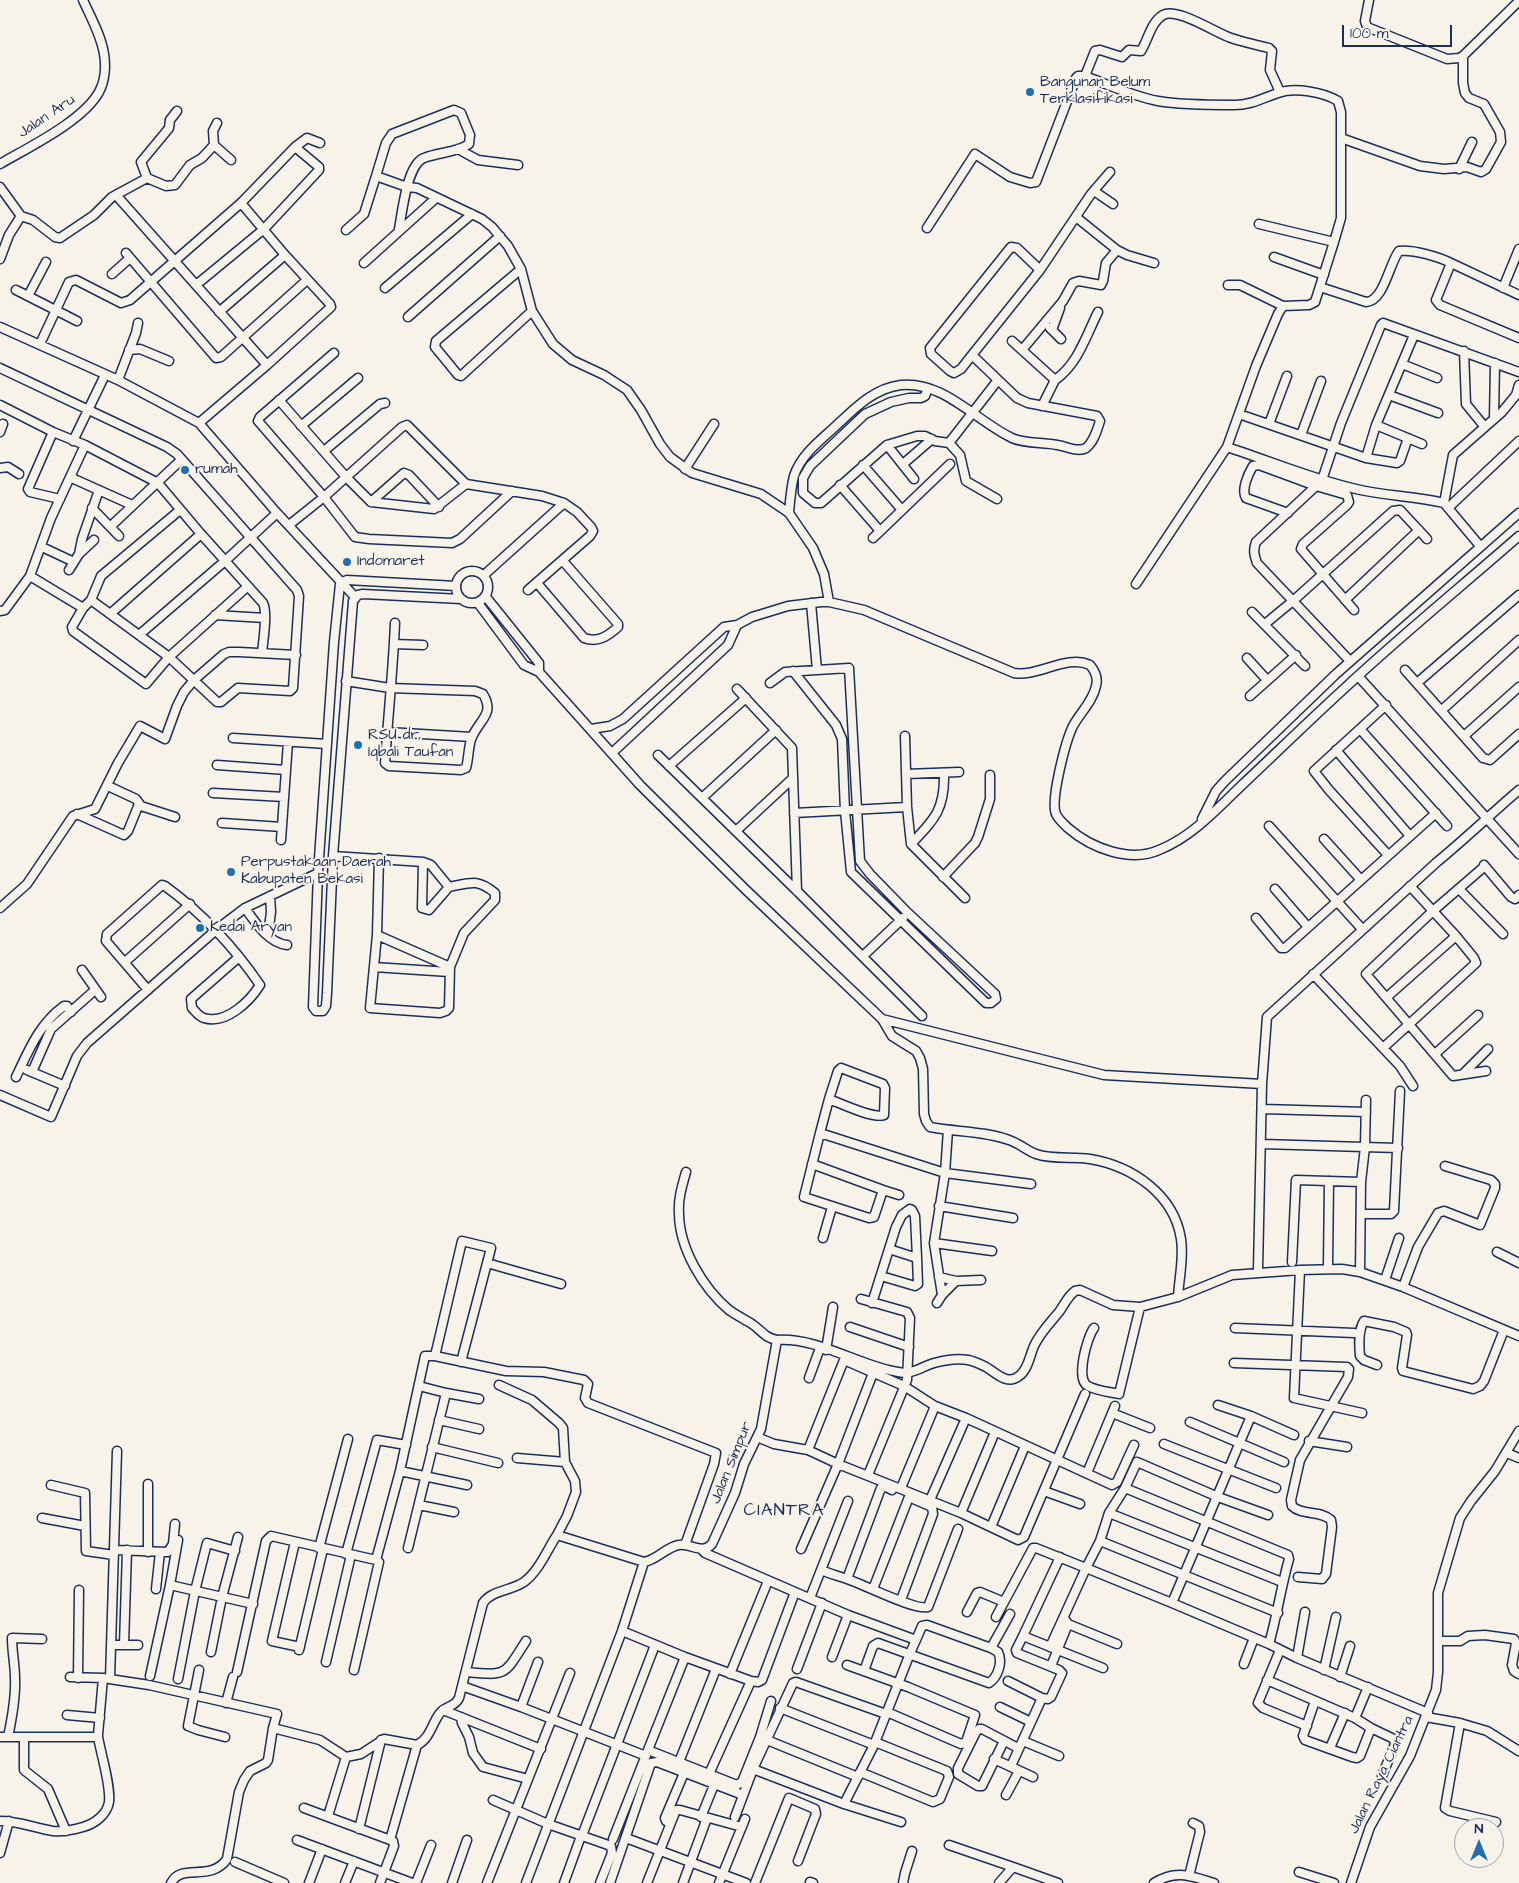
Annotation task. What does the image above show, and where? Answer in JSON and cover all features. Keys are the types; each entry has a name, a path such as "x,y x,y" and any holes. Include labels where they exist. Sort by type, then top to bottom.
{"street":[{"name":"Jalan Aru","path":"0,164 80,113 93,101 100,90 105,73 104,56 101,41 83,0"},
{"path":"1369,0 1365,20 1366,27 1448,59 1463,56 1519,1"},
{"path":"1085,76 1095,51 1100,50 1122,57 1129,50 1141,51 1154,23 1168,13 1198,22 1230,38 1271,49 1270,70 1280,92"},
{"path":"1341,138 1420,166 1459,169 1468,167 1481,172 1486,170 1501,142 1500,132 1484,104 1469,98 1465,93 1463,56"},
{"path":"927,228 974,155 977,154 1010,177 1030,183 1036,182 1076,78 1081,75 1130,94 1165,102 1238,105 1252,103 1280,92 1296,91 1325,95 1338,101 1341,112 1341,215 1315,302 1311,305 1283,306 1240,285 1228,285"},
{"path":"346,230 366,211 386,143 392,134 454,110 461,113 471,138 469,144 458,149 423,158 419,161 407,187 399,229"},
{"path":"178,112 170,120 169,128 165,134 141,162 147,178 166,186 175,185 190,165 202,158 214,145"},
{"path":"217,123 213,130 214,145 232,160"},
{"path":"40,344 69,282 76,280 123,303 130,300 241,203 295,147 307,138 320,143"},
{"path":"1459,169 1472,142"},
{"path":"196,285 264,229 320,169 319,166 295,147"},
{"path":"458,149 478,160 518,165"},
{"path":"1040,270 1017,248 1011,247 930,348 931,354 950,371 954,372 961,369 1040,270 1094,191 1110,172"},
{"path":"376,176 407,187 417,188 482,219 508,246 521,269 532,311 558,350 572,360 604,375 627,390 641,410 660,444 670,457 685,469 692,473 761,494 789,513 813,548 824,574 829,602"},
{"path":"2,190 21,216 33,220 54,237 60,238 94,215 116,195 147,178"},
{"path":"1094,191 1113,204"},
{"path":"116,195 267,365"},
{"path":"364,262 436,198"},
{"path":"199,423 331,309 330,304 241,203"},
{"path":"385,288 472,214"},
{"path":"0,259 9,235 21,216"},
{"path":"1076,217 1117,250 1154,263"},
{"path":"1259,224 1334,242"},
{"path":"408,317 500,236"},
{"path":"1022,350 1062,301 1073,283 1079,281 1100,285 1103,281 1106,263 1117,250"},
{"path":"1503,288 1519,250"},
{"path":"1320,287 1371,302 1378,295 1399,251 1408,251 1436,257 1519,296"},
{"path":"112,274 128,255 214,357 221,356 308,280"},
{"path":"219,312 285,255"},
{"path":"1274,257 1324,274"},
{"path":"28,296 46,262"},
{"path":"1451,264 1437,296 1438,304 1519,338"},
{"path":"521,269 436,341 436,348 458,375 461,376 532,311"},
{"path":"16,290 78,321"},
{"path":"1052,330 1062,301"},
{"path":"1136,584 1227,446 1256,366 1283,306"},
{"path":"1042,406 1055,380 1067,372 1071,366 1098,312"},
{"path":"118,380 138,322"},
{"path":"1045,323 1061,339"},
{"path":"1322,480 1332,446 1381,325 1386,323 1414,335 1464,351 1519,372"},
{"path":"0,326 118,380 199,423 277,513 342,582 355,597 349,643 333,856 327,999 323,1011 316,1011 313,1007 318,873 339,587 342,582 346,580 456,586"},
{"path":"1366,458 1376,425 1414,335"},
{"path":"1012,341 1055,380"},
{"path":"129,350 140,349 169,361"},
{"path":"1464,351 1466,404 1484,426"},
{"path":"334,353 260,417 258,422 324,497 355,536 368,539 448,543 460,539 512,491"},
{"path":"789,513 794,475 799,463 851,411 866,399 888,387 903,385 928,388 939,392 1013,439 1057,444 1077,450 1084,449 1090,444 1100,421 1097,416 1028,403 1017,398 972,355"},
{"path":"1494,419 1495,363"},
{"path":"1402,364 1437,378"},
{"path":"0,368 88,411 167,446 177,454 298,593 293,688 290,691 238,688 218,703 169,657 91,600"},
{"path":"73,441 105,375"},
{"path":"1269,424 1287,376"},
{"path":"301,426 358,378"},
{"path":"949,443 998,380"},
{"path":"1301,435 1321,381"},
{"path":"1446,506 1451,458 1484,426 1502,412 1514,397 1519,386"},
{"path":"928,388 925,396 921,398 909,398 891,402 866,414 810,466 803,478 803,494 815,503 821,503 887,445 917,436 925,436 949,443 960,456 966,481 997,499"},
{"path":"1389,395 1438,413"},
{"path":"279,400 346,478 371,502 426,510 438,507 466,484"},
{"path":"324,452 380,404 385,404"},
{"path":"0,405 53,432 85,445 158,483 200,534 265,607 262,653"},
{"path":"1239,414 1366,458 1397,463 1400,461 1408,438"},
{"path":"0,432 3,424"},
{"path":"685,469 714,424"},
{"path":"288,525 324,497 402,427 407,425 466,484 542,496 564,503 577,512 591,527 590,536 528,590"},
{"path":"1376,425 1422,444"},
{"path":"53,432 28,489 30,492 60,499"},
{"path":"903,464 932,439"},
{"path":"1446,506 1519,442"},
{"path":"0,611 5,610 30,576 51,518 85,445"},
{"path":"887,445 914,479"},
{"path":"1227,446 1322,480 1375,493 1426,499 1446,506 1480,546"},
{"path":"111,526 181,460"},
{"path":"873,538 950,464"},
{"path":"863,465 902,510"},
{"path":"1288,513 1244,496 1244,490 1253,466 1259,465 1347,495 1349,499 1347,505 1300,547 1354,610"},
{"path":"0,468 8,467 19,474"},
{"path":"371,502 404,473 438,507"},
{"path":"74,479 132,505"},
{"path":"840,485 880,531"},
{"path":"1316,486 1256,542 1254,552 1257,563 1350,661"},
{"path":"79,554 82,539 99,490"},
{"path":"484,576 564,503"},
{"path":"92,508 111,526 118,536"},
{"path":"180,510 101,576 91,600 83,608 72,630 143,684 147,683 169,657 247,587"},
{"path":"1265,624 1393,511 1400,510 1428,539"},
{"path":"138,634 225,561 277,513"},
{"path":"1199,825 1216,791 1225,781 1350,661 1519,513"},
{"path":"1345,600 1419,530"},
{"path":"110,614 200,534"},
{"path":"591,729 610,726 623,719 724,627 737,625 752,617 788,606 829,602 864,610 1014,673 1025,673 1076,663 1090,666 1094,670 1096,689 1070,734 1056,786 1055,813 1076,835 1091,845 1104,850 1140,854 1157,852 1171,845 1199,825 1348,685 1519,536"},
{"path":"69,570 79,554 94,540"},
{"path":"42,547 74,562"},
{"path":"537,583 584,638 594,640 607,637 618,627 618,624 563,561"},
{"path":"355,597 363,594 461,599 472,604 478,603 486,597 489,590 488,582 484,576 478,572 470,571 463,573 458,579 456,586 457,593 461,599"},
{"path":"30,576 83,608"},
{"path":"1418,683 1519,595"},
{"path":"486,597 539,663 539,672"},
{"path":"478,603 524,665 539,672 640,785 738,882 882,1019 892,1036 916,1051 923,1069 924,1114 928,1125 948,1130 997,1136 1011,1140 1036,1154 1092,1160 1135,1175 1148,1183 1169,1207 1179,1231 1182,1253 1178,1297"},
{"path":"811,603 816,670"},
{"path":"1252,612 1306,666"},
{"path":"215,615 264,618"},
{"path":"346,681 390,688 480,692 483,694 488,706 488,712 472,737 466,768 452,770 386,765 385,763 390,688 394,644 395,623"},
{"path":"612,752 728,645 737,625"},
{"path":"1442,710 1519,640"},
{"path":"334,642 349,643"},
{"path":"394,644 423,645"},
{"path":"0,908 27,884 73,816 95,809 118,763 140,726 165,739 184,692 194,680 219,658 229,652 296,655"},
{"path":"1250,696 1296,655"},
{"path":"1357,655 1368,667"},
{"path":"1246,658 1267,680"},
{"path":"770,683 783,672 793,671 849,668 860,861 908,913 995,994 997,997 991,1004 986,1003 851,872 845,811 842,739 836,725 793,671"},
{"path":"1405,670 1483,758 1490,760 1519,734"},
{"path":"1336,674 1348,685"},
{"path":"1358,676 1519,854"},
{"path":"1464,736 1519,686"},
{"path":"737,689 792,748 798,891"},
{"path":"669,766 746,698"},
{"path":"1386,705 1314,769 1314,772 1388,855"},
{"path":"623,719 634,732"},
{"path":"836,725 853,719"},
{"path":"1360,729 1448,826"},
{"path":"702,798 776,730"},
{"path":"387,732 472,737"},
{"path":"905,736 908,807 912,844 965,898"},
{"path":"233,738 328,744"},
{"path":"281,840 288,742"},
{"path":"1336,750 1410,836"},
{"path":"658,755 798,891 922,1016"},
{"path":"217,765 286,770"},
{"path":"326,770 340,770"},
{"path":"906,774 958,772"},
{"path":"912,844 938,812 944,795 944,773"},
{"path":"944,877 975,843 978,837 990,799 990,775"},
{"path":"736,831 792,779"},
{"path":"108,786 136,799 139,804 175,817"},
{"path":"1258,1270 1262,1084 1266,1017 1410,886 1464,840 1486,817 1519,790"},
{"path":"213,793 284,797"},
{"path":"76,814 124,834 128,832 139,804"},
{"path":"794,813 908,807"},
{"path":"1256,918 1283,948 1436,813"},
{"path":"222,823 282,827"},
{"path":"1269,826 1362,929"},
{"path":"1324,839 1361,880"},
{"path":"333,856 423,862 431,865 449,887"},
{"path":"379,858 377,935 370,1008 444,1013 449,1008 450,970 464,933 495,900 496,895 484,884 478,883 449,887 427,911 422,908 423,862"},
{"path":"1486,1071 1453,1076 1366,973 1434,910 1460,889 1484,865 1511,897 1515,899 1519,894"},
{"path":"0,1095 50,1117 81,1050 216,930 245,908 318,873"},
{"path":"148,990 106,941 106,934 162,886 165,886 190,904 216,930 239,957 260,986 231,1014 222,1017 202,1017 190,1005 192,1000 239,957"},
{"path":"1383,1048 1476,965 1474,958 1456,936 1410,886"},
{"path":"1275,889 1308,927"},
{"path":"1460,889 1503,934"},
{"path":"268,935 271,912 270,896"},
{"path":"125,962 190,904"},
{"path":"245,908 268,935 280,944 287,944"},
{"path":"863,956 908,913"},
{"path":"377,935 450,970"},
{"path":"1387,997 1456,936"},
{"path":"374,967 450,970"},
{"path":"82,970 101,997"},
{"path":"1313,974 1400,1066 1413,1086"},
{"path":"32,1072 51,1029 95,990"},
{"path":"16,1077 27,1051 40,1029 64,1006 67,1006 71,1012"},
{"path":"1435,1054 1478,1015"},
{"path":"882,1019 1104,1075 1262,1084"},
{"path":"1464,1074 1488,1049"},
{"path":"20,1067 65,1086"},
{"path":"829,1099 873,1115 882,1117 886,1114 885,1088 883,1084 841,1068 838,1071 829,1099 804,1197 872,1218 876,1214 883,1190"},
{"path":"1362,1214 1391,1214 1394,1211 1400,1091"},
{"path":"1360,1272 1361,1182 1365,1147 1366,1100"},
{"path":"1262,1109 1366,1112"},
{"path":"942,1295 934,1243 945,1173 948,1130"},
{"path":"820,1133 945,1173 1031,1184"},
{"path":"1262,1144 1398,1148"},
{"path":"812,1164 899,1195"},
{"path":"1403,1287 1418,1247 1438,1213 1444,1211 1480,1226 1495,1188 1494,1181 1445,1166"},
{"path":"686,1172 680,1192 679,1224 692,1262 713,1294 729,1309 754,1325 766,1337 803,1342 889,1370 908,1373 933,1363 961,1359 986,1366 1007,1380 1016,1378 1024,1371 1035,1344 1044,1329 1074,1291 1080,1290 1113,1305 1140,1308 1178,1297 1232,1275 1300,1270 1342,1269 1360,1272 1403,1287 1519,1336"},
{"path":"1292,1262 1296,1180 1361,1182"},
{"path":"1328,1265 1329,1181"},
{"path":"939,1206 1013,1218"},
{"path":"823,1238 832,1207"},
{"path":"872,1303 899,1218 906,1211 912,1210 915,1216 918,1284 916,1286 881,1276"},
{"path":"1385,1280 1399,1238"},
{"path":"435,1356 462,1241 491,1248 461,1362"},
{"path":"934,1243 992,1251"},
{"path":"889,1250 917,1258"},
{"path":"1497,1252 1519,1263"},
{"path":"487,1263 561,1284"},
{"path":"1300,1270 1294,1398 1362,1413"},
{"path":"939,1276 956,1280 981,1280"},
{"path":"937,1303 956,1280"},
{"path":"861,1299 908,1313 910,1318 908,1373 868,1475"},
{"path":"809,1378 823,1349 833,1307"},
{"path":"1094,1328 1091,1332 1084,1357 1083,1382 1088,1386 1119,1394 1140,1308"},
{"path":"1377,1366 1360,1356 1361,1325 1364,1320 1394,1327 1406,1332 1403,1371 1473,1389 1480,1386 1484,1381 1504,1330"},
{"path":"850,1327 909,1347"},
{"path":"1235,1328 1354,1333"},
{"name":"Jalan Simpur","path":"701,1549 709,1547 719,1530 735,1493 744,1464 763,1424 777,1340"},
{"path":"354,1670 379,1562 376,1560 400,1471 425,1356 435,1356 506,1371 544,1372 584,1380 588,1384 585,1398 588,1403 716,1453 714,1464 685,1545"},
{"path":"808,1450 844,1360 904,1386 935,1406 966,1418 1112,1485 1116,1484 1134,1445"},
{"path":"1234,1363 1348,1368 1348,1377 1309,1441 1300,1460 1291,1503 1298,1510 1327,1516 1332,1520 1326,1576 1320,1579 1298,1577"},
{"path":"801,1549 838,1464 873,1374"},
{"path":"273,1728 320,1740 346,1757 362,1754 385,1739 417,1745 424,1741 432,1725 443,1710 457,1703 485,1601 491,1595 515,1587 527,1579 537,1568 558,1535 576,1492 575,1481 565,1462 561,1425 532,1400 499,1385"},
{"path":"419,1386 479,1399"},
{"path":"408,1548 446,1393"},
{"path":"758,1437 781,1446 808,1450 838,1464 961,1513 1015,1539 1022,1539 1086,1394"},
{"path":"1218,1405 1251,1416 1294,1435"},
{"path":"901,1488 935,1406"},
{"path":"1087,1473 1114,1409 1150,1428"},
{"path":"1172,1603 1251,1416"},
{"path":"930,1500 966,1418"},
{"path":"439,1420 479,1429"},
{"path":"1190,1422 1284,1462"},
{"name":"Jalan Raya Ciantra","path":"1351,1883 1370,1828 1403,1770 1436,1690 1438,1593 1460,1518 1507,1453 1519,1431"},
{"path":"961,1513 995,1432"},
{"path":"295,1542 272,1641 299,1649 321,1548 348,1439"},
{"path":"326,1662 376,1440 406,1445"},
{"path":"1309,1441 1347,1447"},
{"path":"1164,1444 1276,1488"},
{"path":"991,1527 1025,1446"},
{"path":"432,1447 498,1464"},
{"path":"98,1734 111,1645 117,1451"},
{"path":"1507,1453 1519,1458"},
{"path":"516,1458 565,1462"},
{"path":"1051,1666 1058,1651 1066,1621 1086,1568 1100,1541 1109,1513 1137,1462 1218,1497 1268,1515"},
{"path":"400,1471 467,1485"},
{"path":"148,1484 148,1552"},
{"path":"51,1485 84,1493 86,1551 168,1552 172,1548 175,1524"},
{"path":"847,1579 881,1488 886,1487 931,1506 933,1511 900,1600"},
{"path":"1124,1488 1288,1555 1289,1559 1282,1582 1278,1613 1269,1644"},
{"path":"1044,1491 1080,1504"},
{"path":"874,1589 909,1497"},
{"path":"810,1598 848,1501"},
{"path":"419,1505 454,1512"},
{"path":"1109,1513 1282,1582"},
{"path":"42,1518 85,1526"},
{"path":"821,1570 923,1608 929,1607 958,1529"},
{"path":"558,1535 644,1562 655,1558 672,1547 685,1545 701,1549 705,1553 848,1615 916,1640"},
{"path":"226,1702 235,1675 253,1604 266,1541 271,1536 376,1560"},
{"path":"212,1652 222,1597 238,1537"},
{"path":"150,1676 178,1540"},
{"path":"1100,1541 1278,1613"},
{"path":"178,1679 195,1591 207,1544 234,1550"},
{"path":"996,1618 1033,1548 1036,1548 1269,1644 1427,1715 1493,1734 1519,1751"},
{"path":"124,1645 127,1550"},
{"path":"156,1589 160,1552"},
{"path":"1008,1681 1042,1698 1048,1699 1051,1697 1062,1675 1062,1672 1051,1666 1016,1652 1060,1557"},
{"path":"526,1883 622,1632 644,1562"},
{"path":"730,1674 768,1581"},
{"path":"170,1585 253,1604"},
{"path":"80,1590 74,1678 107,1678 149,1685 277,1714 268,1760 247,1774 239,1792 227,1859 222,1866 214,1870 184,1873 175,1877 171,1883"},
{"path":"622,1632 716,1669 758,1682 762,1680 795,1592"},
{"path":"967,1612 980,1592 1004,1602"},
{"path":"797,1669 822,1603"},
{"path":"1297,1658 1305,1612"},
{"path":"991,1648 1010,1614"},
{"path":"832,1657 848,1615"},
{"path":"1324,1670 1336,1618"},
{"path":"1066,1621 1117,1644"},
{"path":"1050,1647 1066,1621"},
{"path":"844,1804 874,1743 910,1653 922,1626 925,1624 991,1648 998,1652 1000,1659 998,1670 989,1683 910,1653 881,1643 873,1646 864,1671"},
{"path":"1438,1641 1460,1641 1468,1636 1486,1635 1514,1639 1516,1643 1512,1666 1514,1671 1519,1674"},
{"path":"1023,1636 1103,1668"},
{"path":"0,1821 9,1821 48,1830 66,1831 91,1824 103,1814 109,1802 98,1738 4,1737 15,1697 12,1638 42,1639"},
{"path":"1244,1664 1254,1638"},
{"path":"467,1672 491,1674 503,1672 526,1640"},
{"path":"111,1645 138,1645"},
{"path":"564,1883 654,1645"},
{"path":"1340,1677 1350,1646"},
{"path":"1280,1650 1258,1701 1259,1706 1307,1726"},
{"path":"613,1839 684,1657"},
{"path":"521,1707 538,1662"},
{"path":"610,1883 650,1764 657,1762 709,1774 736,1785 741,1783 790,1685 796,1682 886,1713 958,1744 966,1742 974,1714 898,1683 847,1665"},
{"path":"670,1823 665,1820 674,1799 680,1767 716,1669"},
{"path":"199,1670 188,1726 225,1738"},
{"path":"487,1883 570,1673"},
{"path":"1267,1680 1345,1713 1395,1740 1382,1776"},
{"path":"709,1774 750,1681"},
{"path":"462,1686 647,1753 680,1767 714,1785 743,1795"},
{"path":"1355,1718 1368,1687"},
{"path":"1011,1766 1042,1698"},
{"path":"735,1817 763,1738 771,1701"},
{"path":"1315,1701 1303,1736 1305,1740 1352,1758 1359,1757 1371,1728"},
{"path":"1000,1707 1031,1722"},
{"path":"763,1738 933,1802 939,1801 949,1777 947,1771 780,1708"},
{"path":"443,1710 541,1749"},
{"path":"1330,1748 1345,1713"},
{"path":"67,1715 100,1718"},
{"path":"461,1717 476,1760 483,1766 528,1779"},
{"path":"1460,1723 1445,1808 1479,1818"},
{"path":"1004,1741 982,1786 978,1786 958,1774 958,1768 978,1730 982,1730 1004,1741 1059,1756"},
{"path":"24,1737 24,1770 48,1790 66,1831"},
{"path":"359,1828 381,1740"},
{"path":"390,1840 417,1745"},
{"path":"328,1816 346,1757"},
{"path":"994,1759 1033,1776"},
{"path":"753,1769 844,1804 901,1822"},
{"path":"1006,1795 1019,1771"},
{"path":"682,1883 691,1862 714,1785"},
{"path":"755,1883 788,1798 816,1810 798,1861"},
{"path":"493,1800 548,1824 582,1834 612,1848 612,1853 600,1883"},
{"path":"304,1808 394,1843 380,1883"},
{"path":"647,1883 670,1823 675,1812 678,1810 742,1827"},
{"path":"719,1883 745,1819"},
{"path":"0,1853 9,1821"},
{"path":"1189,1876 1200,1832 1199,1826 1193,1823"},
{"path":"626,1838 746,1883"},
{"path":"297,1840 414,1883 431,1845"},
{"path":"452,1883 467,1840"},
{"path":"949,1844 1058,1883"},
{"path":"309,1883 322,1849"},
{"path":"903,1883 912,1851"},
{"path":"345,1883 354,1861"},
{"path":"235,1862 284,1883"},
{"path":"999,1883 1012,1867"},
{"path":"1299,1872 1334,1883"},
{"path":"1154,1883 1180,1874 1214,1883"}],"place":[{"name":"Bangunan Belum Terklasifikasi","path":"1030,92"},
{"name":"rumah","path":"185,470"},
{"name":"Indomaret","path":"347,562"},
{"name":"RSU dr, Iqbali Taufan","path":"358,745"},
{"name":"Perpustakaan Daerah Kabupaten Bekasi","path":"231,872"},
{"name":"Kedai Aryan","path":"200,928"}],"district":[{"name":"CIANTRA","path":"784,1511"}]}
